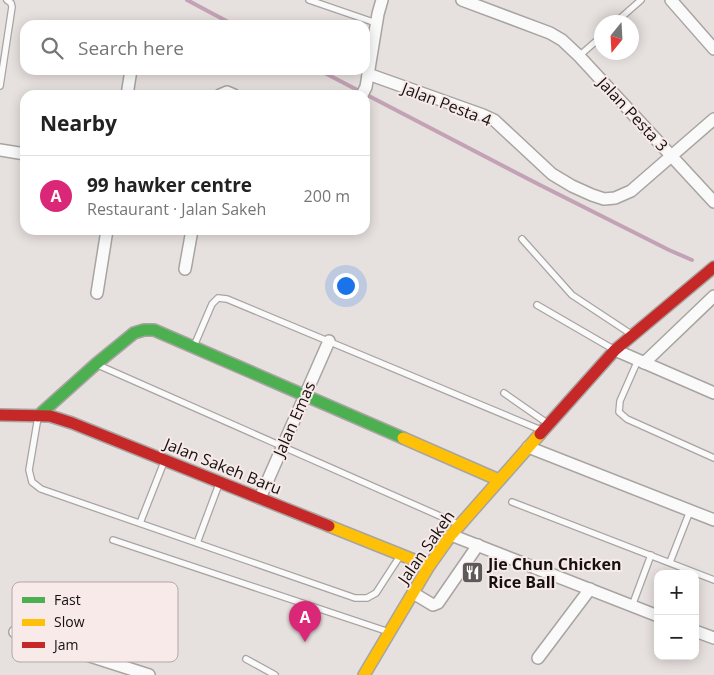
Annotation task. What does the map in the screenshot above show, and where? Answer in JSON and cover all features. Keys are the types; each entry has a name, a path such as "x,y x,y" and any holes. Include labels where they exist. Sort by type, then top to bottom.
{"street":[{"path":"370,61 382,0"},
{"name":"Jalan Pesta 3","path":"462,0 550,33 562,40 714,202"},
{"path":"671,0 714,49"},
{"path":"128,90 130,75"},
{"path":"364,90 368,75"},
{"name":"Jalan Pesta 4","path":"370,75 494,120 552,174 592,195 604,199 614,198 630,191 714,119"},
{"path":"0,150 20,153"},
{"path":"97,293 106,235"},
{"path":"185,269 191,235"},
{"name":"Jalan Sakeh","path":"364,675 429,566 451,535 615,350 714,267"},
{"path":"641,361 714,296"},
{"path":"38,416 134,333 154,330 499,480"},
{"name":"Jalan Emas","path":"260,498 330,341"},
{"path":"615,350 714,393"},
{"name":"Jalan Sakeh Baru","path":"0,415 50,416 72,423 429,566"},
{"path":"528,448 714,520"},
{"path":"451,535 655,615"},
{"path":"413,593 433,605 438,603 478,545"},
{"path":"538,658 590,589"},
{"path":"699,632 714,638"},
{"path":"107,662 144,674"}],"lane":[{"path":"0,86 12,7 11,2 7,0"},
{"path":"309,0 367,20"},
{"path":"624,15 641,0"},
{"path":"370,21 376,23"},
{"path":"579,56 594,43"},
{"path":"522,239 572,295 632,335"},
{"path":"194,347 212,304 218,298 228,299 546,428"},
{"path":"537,305 615,350"},
{"path":"641,361 620,401 619,412 627,419 714,458"},
{"path":"96,364 460,525"},
{"path":"504,392 546,428"},
{"path":"38,416 29,470 32,482 41,489 355,598 367,598 376,593 401,555"},
{"path":"140,523 165,460"},
{"path":"197,543 220,482"},
{"path":"512,502 714,580"},
{"path":"670,562 690,511"},
{"path":"113,540 390,632"},
{"path":"632,606 651,555"},
{"path":"246,659 275,675"}],"waterway":[{"path":"187,0 225,20"},
{"path":"329,75 357,90"},
{"path":"370,97 538,184 692,260"}],"traffic: fast":[{"path":"38,416 134,333 154,330 403,438"}],"traffic: slow":[{"path":"364,675 429,566 451,535 540,434"},
{"path":"403,438 499,480"},
{"path":"329,526 429,566"}],"traffic: jam":[{"path":"540,434 615,350 714,267"},
{"path":"0,415 50,416 72,423 329,526"}],"place":[{"name":"Jie Chun Chicken Rice Ball","path":"472,573"},
{"name":"99 hawker centre","path":"305,642"}]}
